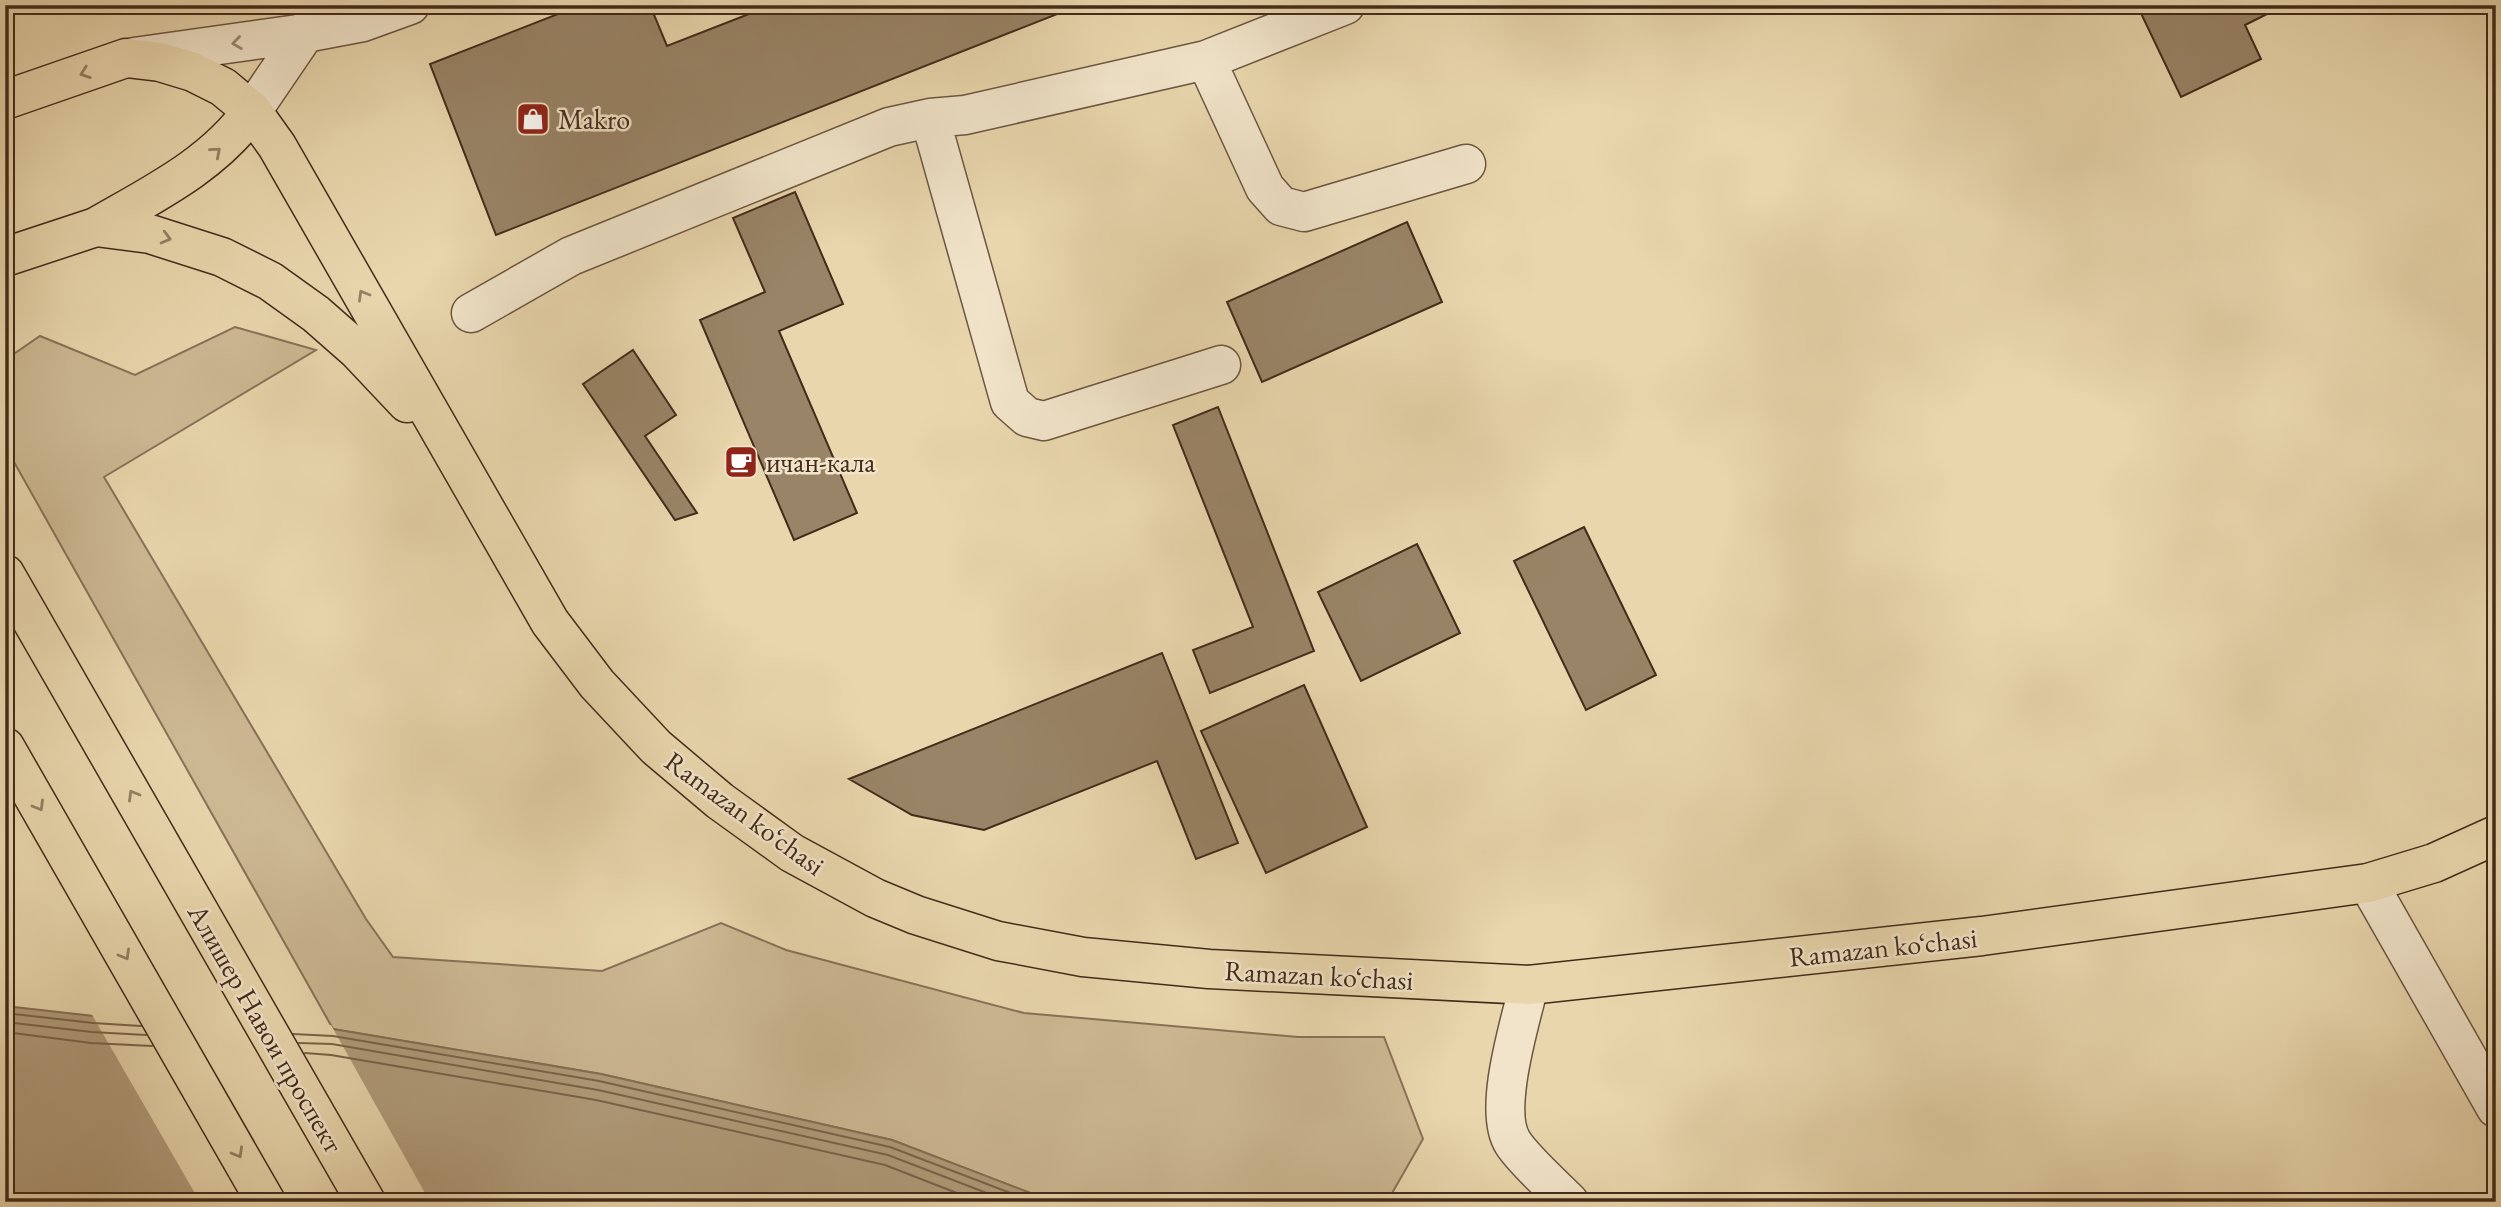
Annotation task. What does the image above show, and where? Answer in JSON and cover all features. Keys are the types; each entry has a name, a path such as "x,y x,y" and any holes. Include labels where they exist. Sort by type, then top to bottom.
{"main road":[{"path":"5,100 126,58"},
{"name":"Ramazan ko‘chasi","path":"126,58 160,62 193,72 223,87 252,111 290,168 550,622 573,654 625,715 667,756 756,828 823,871 875,898 956,929 998,941 1083,957 1209,970 1529,985 1982,936 2368,883 2434,863 2496,835"},
{"path":"5,276 20,252 96,227 186,175 223,146 252,111"},
{"path":"96,227 174,240 222,257 270,281 337,331 377,370 454,456"},
{"name":"Алишер Навои проспект","path":"5,574 366,1202"},
{"path":"5,747 266,1202"}],"street":[{"path":"126,58 315,19 363,22 410,5"},
{"path":"471,313 571,256 888,127 930,118 965,115 1206,60 1345,5"},
{"path":"252,111 315,19"},
{"path":"1206,60 1265,188 1281,206 1304,212 1466,164"},
{"path":"930,118 1010,402 1027,417 1044,421 1221,365"},
{"path":"2368,883 2496,1108"},
{"path":"1529,985 1504,1105 1505,1127 1513,1144 1569,1202"}],"shaded area":[{"path":"235,327 316,350 104,477 366,919 393,957 602,971 721,923 786,950 1024,1013 1298,1037 1384,1037 1423,1139 1387,1202 1054,1202 892,1140 601,1074 333,1029 5,446 5,360 40,336 135,375"}],"water":[{"path":"5,1006 94,1016 333,1029 601,1074 892,1140 1054,1202 5,1202"}],"pier":[{"path":"91,1013 331,1025 430,1202 200,1202"}],"building":[{"path":"581,5 650,5 667,46 772,5 1080,5 496,235 430,64"},
{"path":"2137,5 2285,5 2245,25 2261,59 2181,97"},
{"path":"795,192 843,304 779,331 857,513 794,540 700,320 765,292 733,218"},
{"path":"1407,222 1442,302 1262,382 1227,302"},
{"path":"633,350 676,415 645,436 697,513 675,520 583,384"},
{"path":"1218,407 1314,651 1210,693 1193,650 1253,627 1173,425"},
{"path":"1584,527 1656,675 1586,710 1514,561"},
{"path":"1417,544 1460,633 1361,681 1318,592"},
{"path":"1162,653 1238,843 1196,859 1157,761 984,830 912,815 849,779"},
{"path":"1304,685 1367,827 1266,873 1201,731"}],"place":[{"name":"Makro","path":"533,119"},
{"name":"ичан-кала","path":"741,462"}]}
